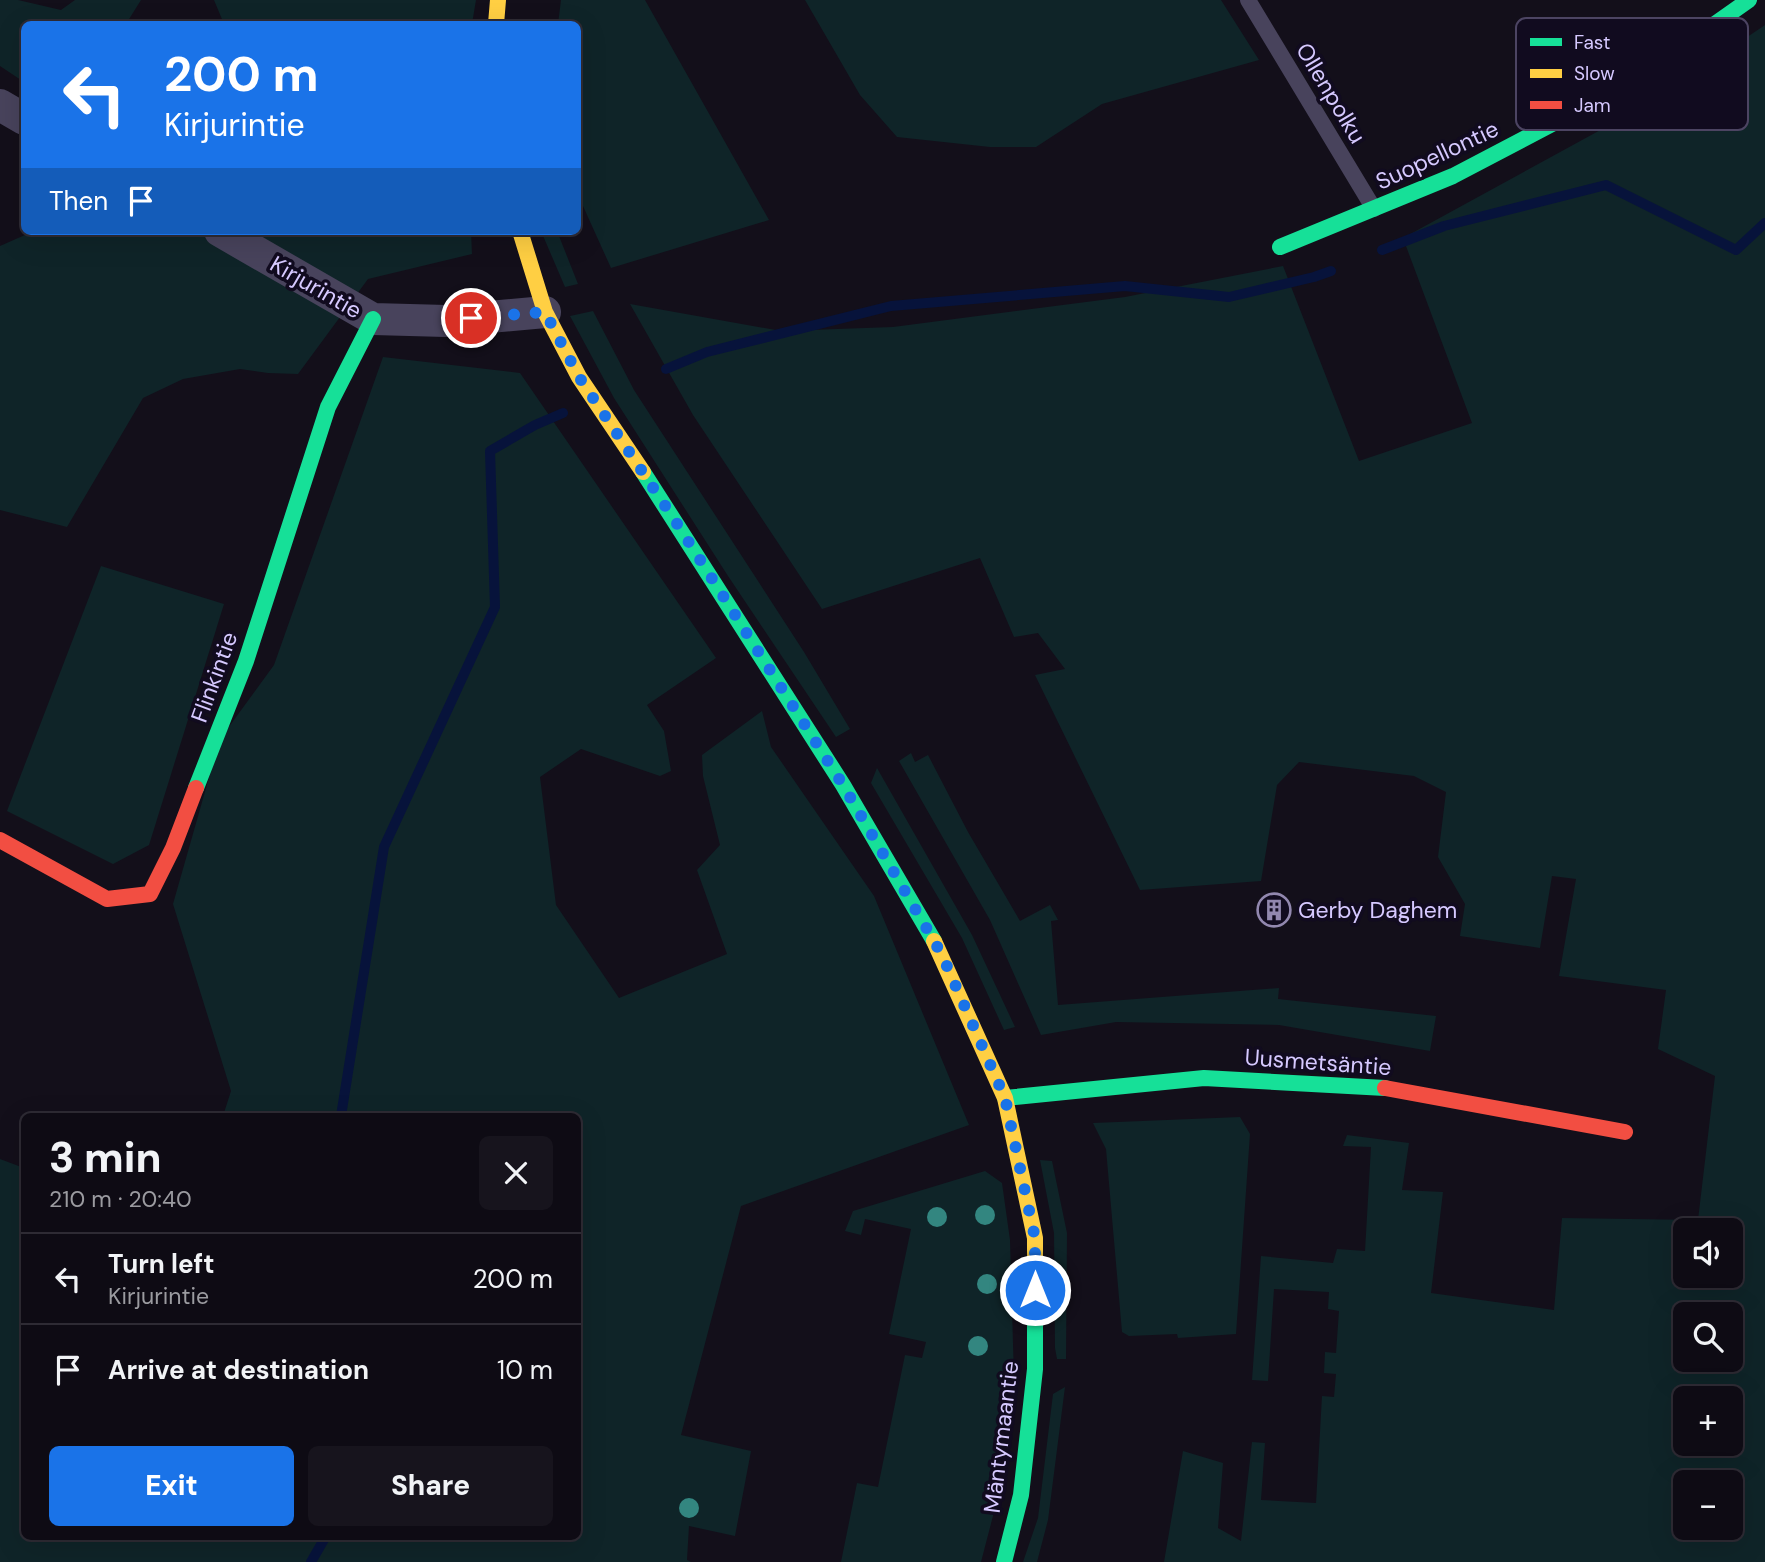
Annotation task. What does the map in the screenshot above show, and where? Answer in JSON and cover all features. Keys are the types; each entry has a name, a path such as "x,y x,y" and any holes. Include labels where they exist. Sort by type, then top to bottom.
{"street":[{"path":"496,21 498,0"},
{"name":"Suopellontie","path":"1723,18 1749,0"},
{"path":"0,105 21,117"},
{"name":"Suopellontie","path":"1279,247 1454,176 1540,130"},
{"name":"Kirjurintie","path":"227,235 373,319 446,321 545,312"},
{"name":"Mäntymaantie","path":"521,235 545,312 579,377 683,533 843,785 942,955 1005,1098 1035,1238 1035,1369 1021,1495 1004,1562"},
{"name":"Flinkintie","path":"0,840 107,899 150,894 173,848 246,661 328,407 373,319"},
{"name":"Uusmetsäntie","path":"1005,1098 1203,1078 1387,1088 1625,1132"}],"lane":[{"name":"Ollenpolku","path":"1248,0 1374,209"}],"green space":[{"path":"0,0 18,0 61,10 75,0 141,0 128,21 21,21 21,80 0,66"},
{"path":"214,0 476,0 472,21 223,21"},
{"path":"561,0 645,0 769,220 611,268 581,202 581,21 558,21"},
{"path":"805,0 1221,0 1259,60 1102,104 1036,147 990,147 897,137 860,95"},
{"path":"1765,25 1765,1562 1164,1562 1183,1451 1223,1463 1218,1528 1241,1541 1252,1442 1265,1443 1261,1500 1316,1503 1322,1396 1334,1397 1336,1374 1324,1373 1325,1352 1336,1353 1339,1311 1328,1309 1329,1292 1274,1289 1268,1381 1252,1380 1261,1256 1333,1263 1337,1249 1365,1251 1371,1147 1343,1146 1347,1135 1409,1143 1402,1190 1443,1192 1431,1293 1554,1310 1562,1218 1673,1220 1673,1288 1743,1288 1743,1218 1698,1218 1715,1076 1658,1049 1666,990 1559,976 1576,879 1552,876 1540,948 1460,936 1465,904 1438,857 1446,792 1414,776 1299,762 1277,785 1261,881 1140,890 1035,675 1065,669 1038,633 1014,637 980,558 822,609 693,415 630,304 781,331 893,327 1125,297 1283,266 1359,461 1472,423 1403,238 1600,130 1748,130 1748,36"},
{"path":"25,235 471,235 472,254 368,279 298,374 240,369 183,379 143,398 67,527 0,510 0,246"},
{"path":"543,235 559,235 578,284 565,287"},
{"path":"593,311 634,390 804,652 850,729 836,737 728,576 614,398 570,316"},
{"path":"383,357 520,373 716,658 647,705 664,731 671,771 660,776 581,749 540,777 556,905 619,998 727,954 697,870 720,845 703,776 702,755 762,711 771,747 874,896 969,1125 741,1206 681,1435 751,1451 735,1536 689,1526 687,1560 691,1562 0,1562 0,1159 21,1167 21,1540 581,1540 581,1113 224,1113 231,1091 173,904 220,739 274,665"},
{"path":"101,566 224,604 149,845 113,864 7,811"},
{"path":"911,753 915,762 928,755 968,832 1020,921 1050,905 1058,920 1051,921 1058,1005 1279,988 1278,999 1436,1016 1430,1051 1279,1025 1116,1022 1041,1035 990,920 899,761"},
{"path":"877,768 972,935 1015,1027 1004,1030 962,938 871,783"},
{"path":"1240,1117 1250,1134 1236,1334 1178,1338 1177,1334 1129,1336 1122,1332 1106,1149 1093,1123"},
{"path":"1040,1160 1052,1161 1067,1233 1066,1359 1057,1359 1055,1348 1054,1233"},
{"path":"985,1171 1002,1183 1010,1240 1014,1378 1000,1489 981,1562 841,1562 857,1483 878,1487 905,1355 922,1358 926,1342 889,1334 911,1229 865,1219 861,1235 845,1231 853,1211"},
{"path":"1065,1387 1048,1520 1037,1562 1023,1562 1038,1518 1053,1394"}],"waterway":[{"path":"1382,250 1444,226 1606,185 1736,250 1765,223"},
{"path":"666,369 707,352 891,306 1125,286 1229,297 1331,271"},
{"path":"341,1113 384,847 495,607 490,451 535,425 563,413"},
{"path":"311,1562 324,1540"}],"traffic: fast":[{"path":"1723,18 1749,0"},
{"path":"1280,247 1453,176 1541,130"},
{"path":"196,788 246,661 328,407 373,319"},
{"path":"643,472 843,785 934,941"},
{"path":"1005,1098 1204,1078 1385,1088"},
{"path":"1004,1562 1021,1495 1035,1369 1035,1307"}],"traffic: slow":[{"path":"496,21 498,0"},
{"path":"521,235 545,312 579,377 643,472"},
{"path":"934,941 1005,1098 1035,1238 1035,1307"}],"traffic: jam":[{"path":"0,840 107,899 150,894 173,848 196,788"},
{"path":"1385,1088 1625,1132"}],"place":[{"name":"Gerby Daghem","path":"1274,910"}],"route":[{"path":"471,318 545,312 579,377 676,522 843,785 942,955 1005,1098 1035,1238 1035,1290"}]}
